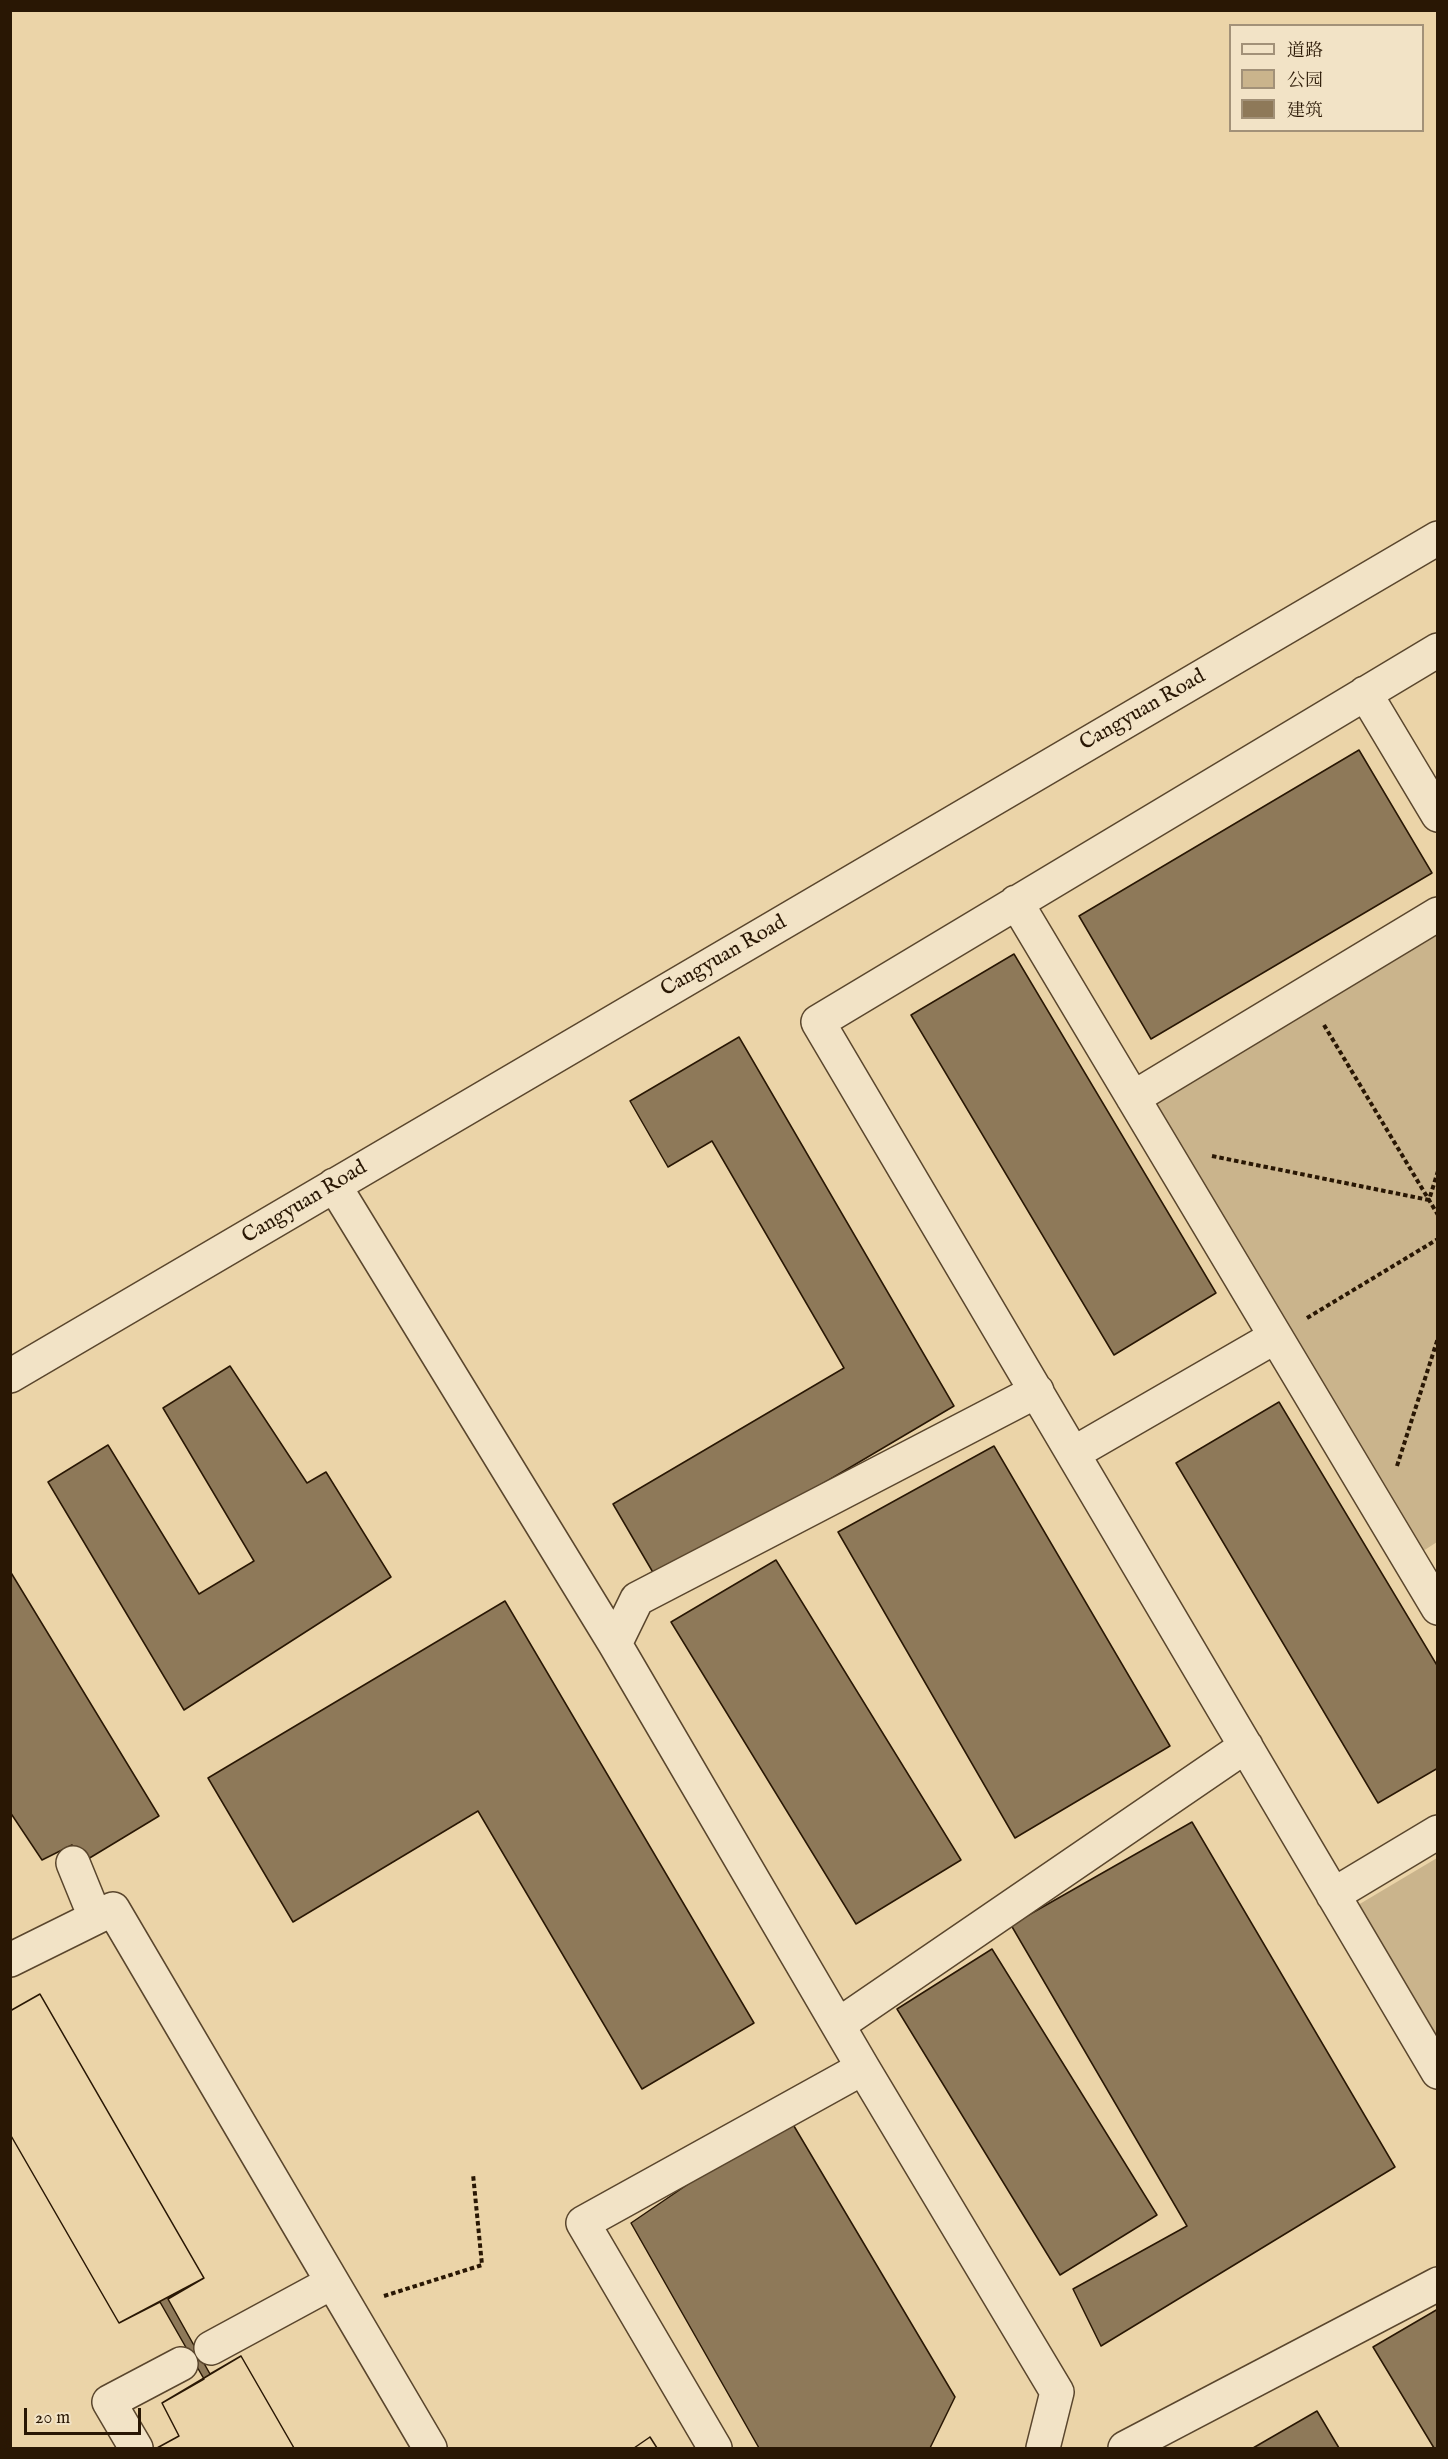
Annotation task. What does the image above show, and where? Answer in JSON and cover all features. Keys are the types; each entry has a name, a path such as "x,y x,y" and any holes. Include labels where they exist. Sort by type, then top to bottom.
{"street":[{"name":"Cangyuan Road","path":"10,1376 1437,538"},
{"path":"1437,650 818,1022 1437,2072"},
{"path":"1365,693 1437,815"},
{"path":"1016,902 1381,1514 1425,1560 1437,1608"},
{"path":"1133,1098 1437,914"},
{"path":"334,1185 615,1644 863,2068 1057,2392 1043,2448"},
{"path":"1074,1453 1275,1337"},
{"path":"615,1644 637,1599 1037,1390"},
{"path":"838,2025 1246,1746"},
{"path":"1333,1894 1437,1832"},
{"path":"73,1863 95,1917"},
{"path":"10,1960 112,1909 338,2296 430,2448"},
{"path":"715,2448 583,2223 863,2068"},
{"path":"1125,2448 1437,2284"},
{"path":"211,2348 338,2296"},
{"path":"136,2448 109,2402 181,2364"}],"path":[{"path":"1305,994 1437,1215"},
{"path":"1162,1146 1429,1200"},
{"path":"1429,1200 1437,1171"},
{"path":"1275,1337 1437,1239"},
{"path":"1381,1514 1437,1338"},
{"path":"338,2296 482,2265 473,2174"}],"green space":[{"path":"1437,924 1437,1542 1420,1553 1144,1097"},
{"path":"1437,1858 1437,2038 1358,1905"}],"building":[{"path":"1359,750 1432,873 1151,1039 1079,916"},
{"path":"1014,954 1216,1293 1114,1355 911,1015"},
{"path":"739,1037 954,1406 658,1581 613,1504 844,1368 712,1141 668,1167 630,1101"},
{"path":"230,1366 307,1483 326,1472 391,1577 184,1710 48,1482 108,1445 199,1594 254,1561 163,1408"},
{"path":"1279,1402 1438,1667 1438,1768 1378,1803 1176,1463"},
{"path":"994,1446 1170,1746 1015,1838 838,1532"},
{"path":"776,1560 961,1860 856,1924 671,1622"},
{"path":"10,1571 159,1816 83,1862 72,1845 42,1860 10,1812"},
{"path":"505,1601 754,2023 642,2089 478,1811 293,1922 208,1778"},
{"path":"1192,1822 1395,2167 1101,2346 1073,2289 1187,2226 1011,1925"},
{"path":"992,1949 1157,2215 1060,2275 897,2009"},
{"path":"40,1994 204,2278 168,2299 210,2374 241,2356 294,2448 157,2448 179,2436 162,2403 204,2379 160,2302 119,2323 10,2134 10,2011"},
{"path":"40,1994 204,2278 119,2323 10,2134 10,2011"},
{"path":"788,2116 955,2397 930,2448 759,2448 631,2223"},
{"path":"1438,2309 1438,2448 1434,2448 1373,2347"},
{"path":"241,2356 294,2448 157,2448 179,2436 162,2403"},
{"path":"1317,2411 1339,2448 1253,2448"},
{"path":"650,2437 657,2448 634,2448"},
{"path":"650,2437 657,2448 634,2448"}]}
